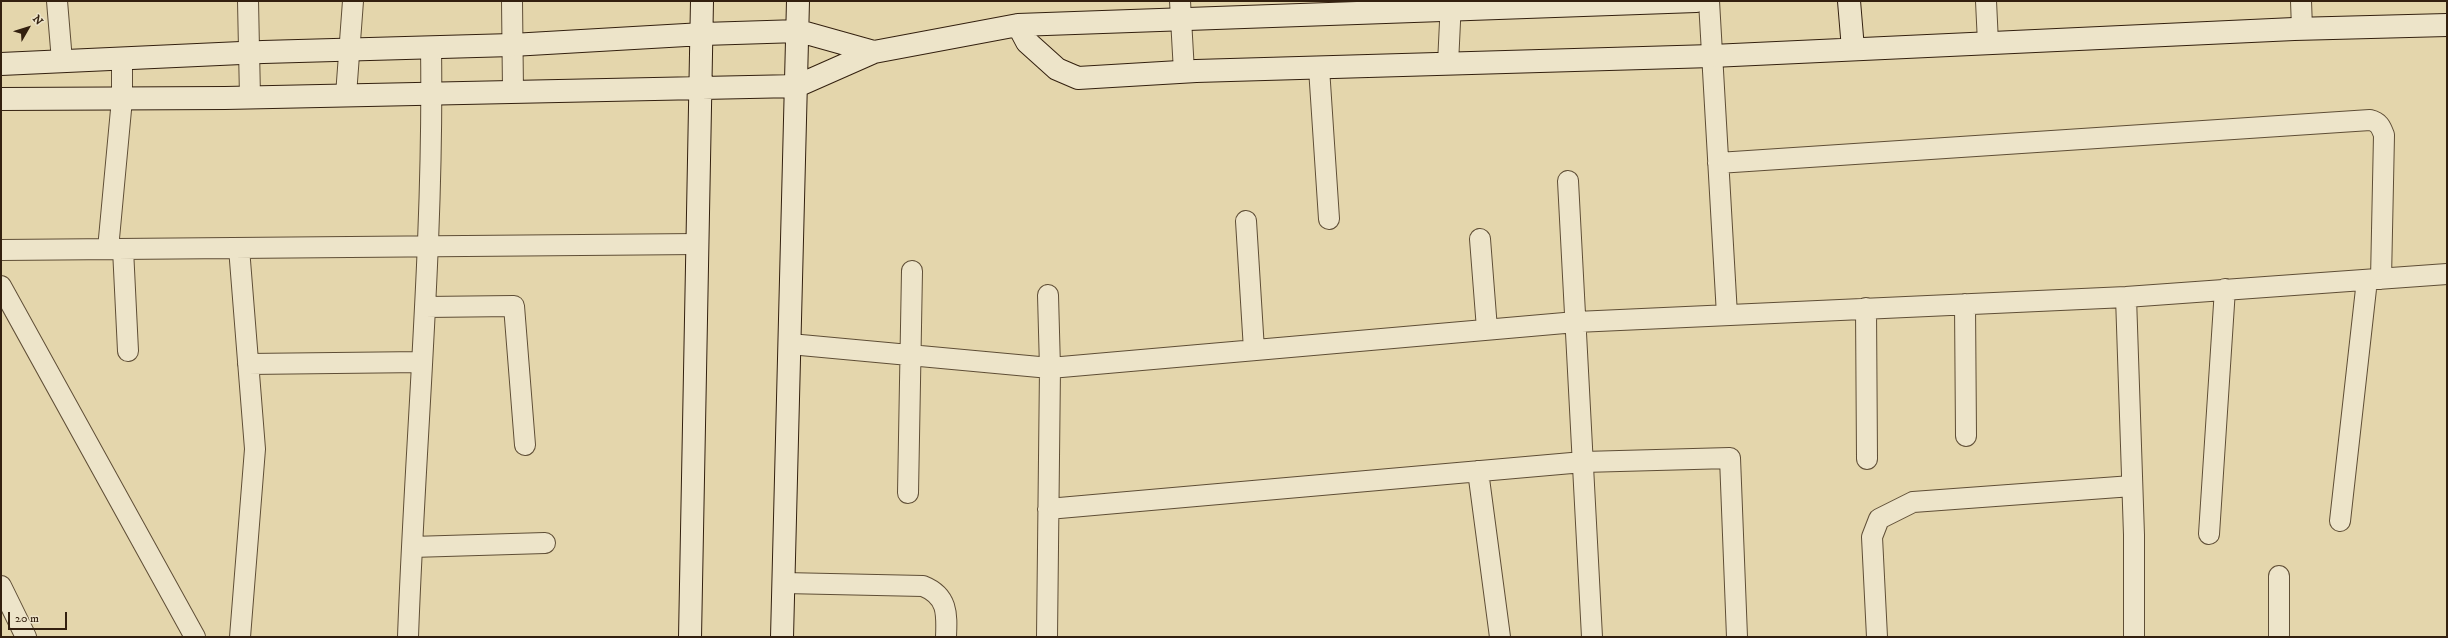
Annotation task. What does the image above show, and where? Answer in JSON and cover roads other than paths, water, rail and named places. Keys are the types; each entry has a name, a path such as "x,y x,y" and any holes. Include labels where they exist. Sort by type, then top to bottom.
{"street":[{"path":"57,1 62,61"},
{"path":"248,1 250,97"},
{"path":"346,95 348,50 353,1"},
{"path":"512,1 513,91"},
{"path":"690,637 703,34 702,1"},
{"path":"782,637 799,31 798,1"},
{"path":"1,99 250,97 797,86 874,52 1018,25 1180,10 1696,1"},
{"path":"1709,1 1727,315"},
{"path":"1849,1 1853,49"},
{"path":"1986,1 1988,43"},
{"path":"2301,1 2302,28"},
{"path":"1448,64 1451,5"},
{"path":"1180,10 1184,72"},
{"path":"1018,25 1027,42 1057,69 1078,78 1184,72 1712,56 2302,28 2447,25"},
{"path":"1,64 249,53 512,45 703,34 799,31 874,52"},
{"path":"408,637 425,307 431,93 430,47"},
{"path":"122,58 122,99 115,249 128,351"},
{"path":"1319,68 1329,220"},
{"path":"1718,163 2370,120 2377,122 2382,127 2384,135 2374,279 2340,521"},
{"path":"1568,181 1592,637"},
{"path":"1246,221 1254,350"},
{"path":"1480,239 1488,329"},
{"path":"1,250 698,244"},
{"path":"239,248 255,449 240,637"},
{"path":"908,493 912,271"},
{"path":"790,344 1050,368 1576,322 2126,297 2447,274"},
{"path":"1,286 195,637"},
{"path":"2209,534 2224,289"},
{"path":"1047,637 1050,368 1048,295"},
{"path":"2126,297 2132,486 2134,637"},
{"path":"1965,304 1966,436"},
{"path":"425,307 514,306 525,445"},
{"path":"1866,308 1867,459"},
{"path":"248,364 422,362"},
{"path":"1048,509 1583,462 1730,458 1737,637"},
{"path":"1478,471 1500,637"},
{"path":"1877,637 1872,537 1879,519 1913,502 2132,486"},
{"path":"412,547 545,543"},
{"path":"2279,576 2279,637"},
{"path":"784,583 923,586 935,591 943,602 947,616 946,637"},
{"path":"1,586 26,637"}]}
